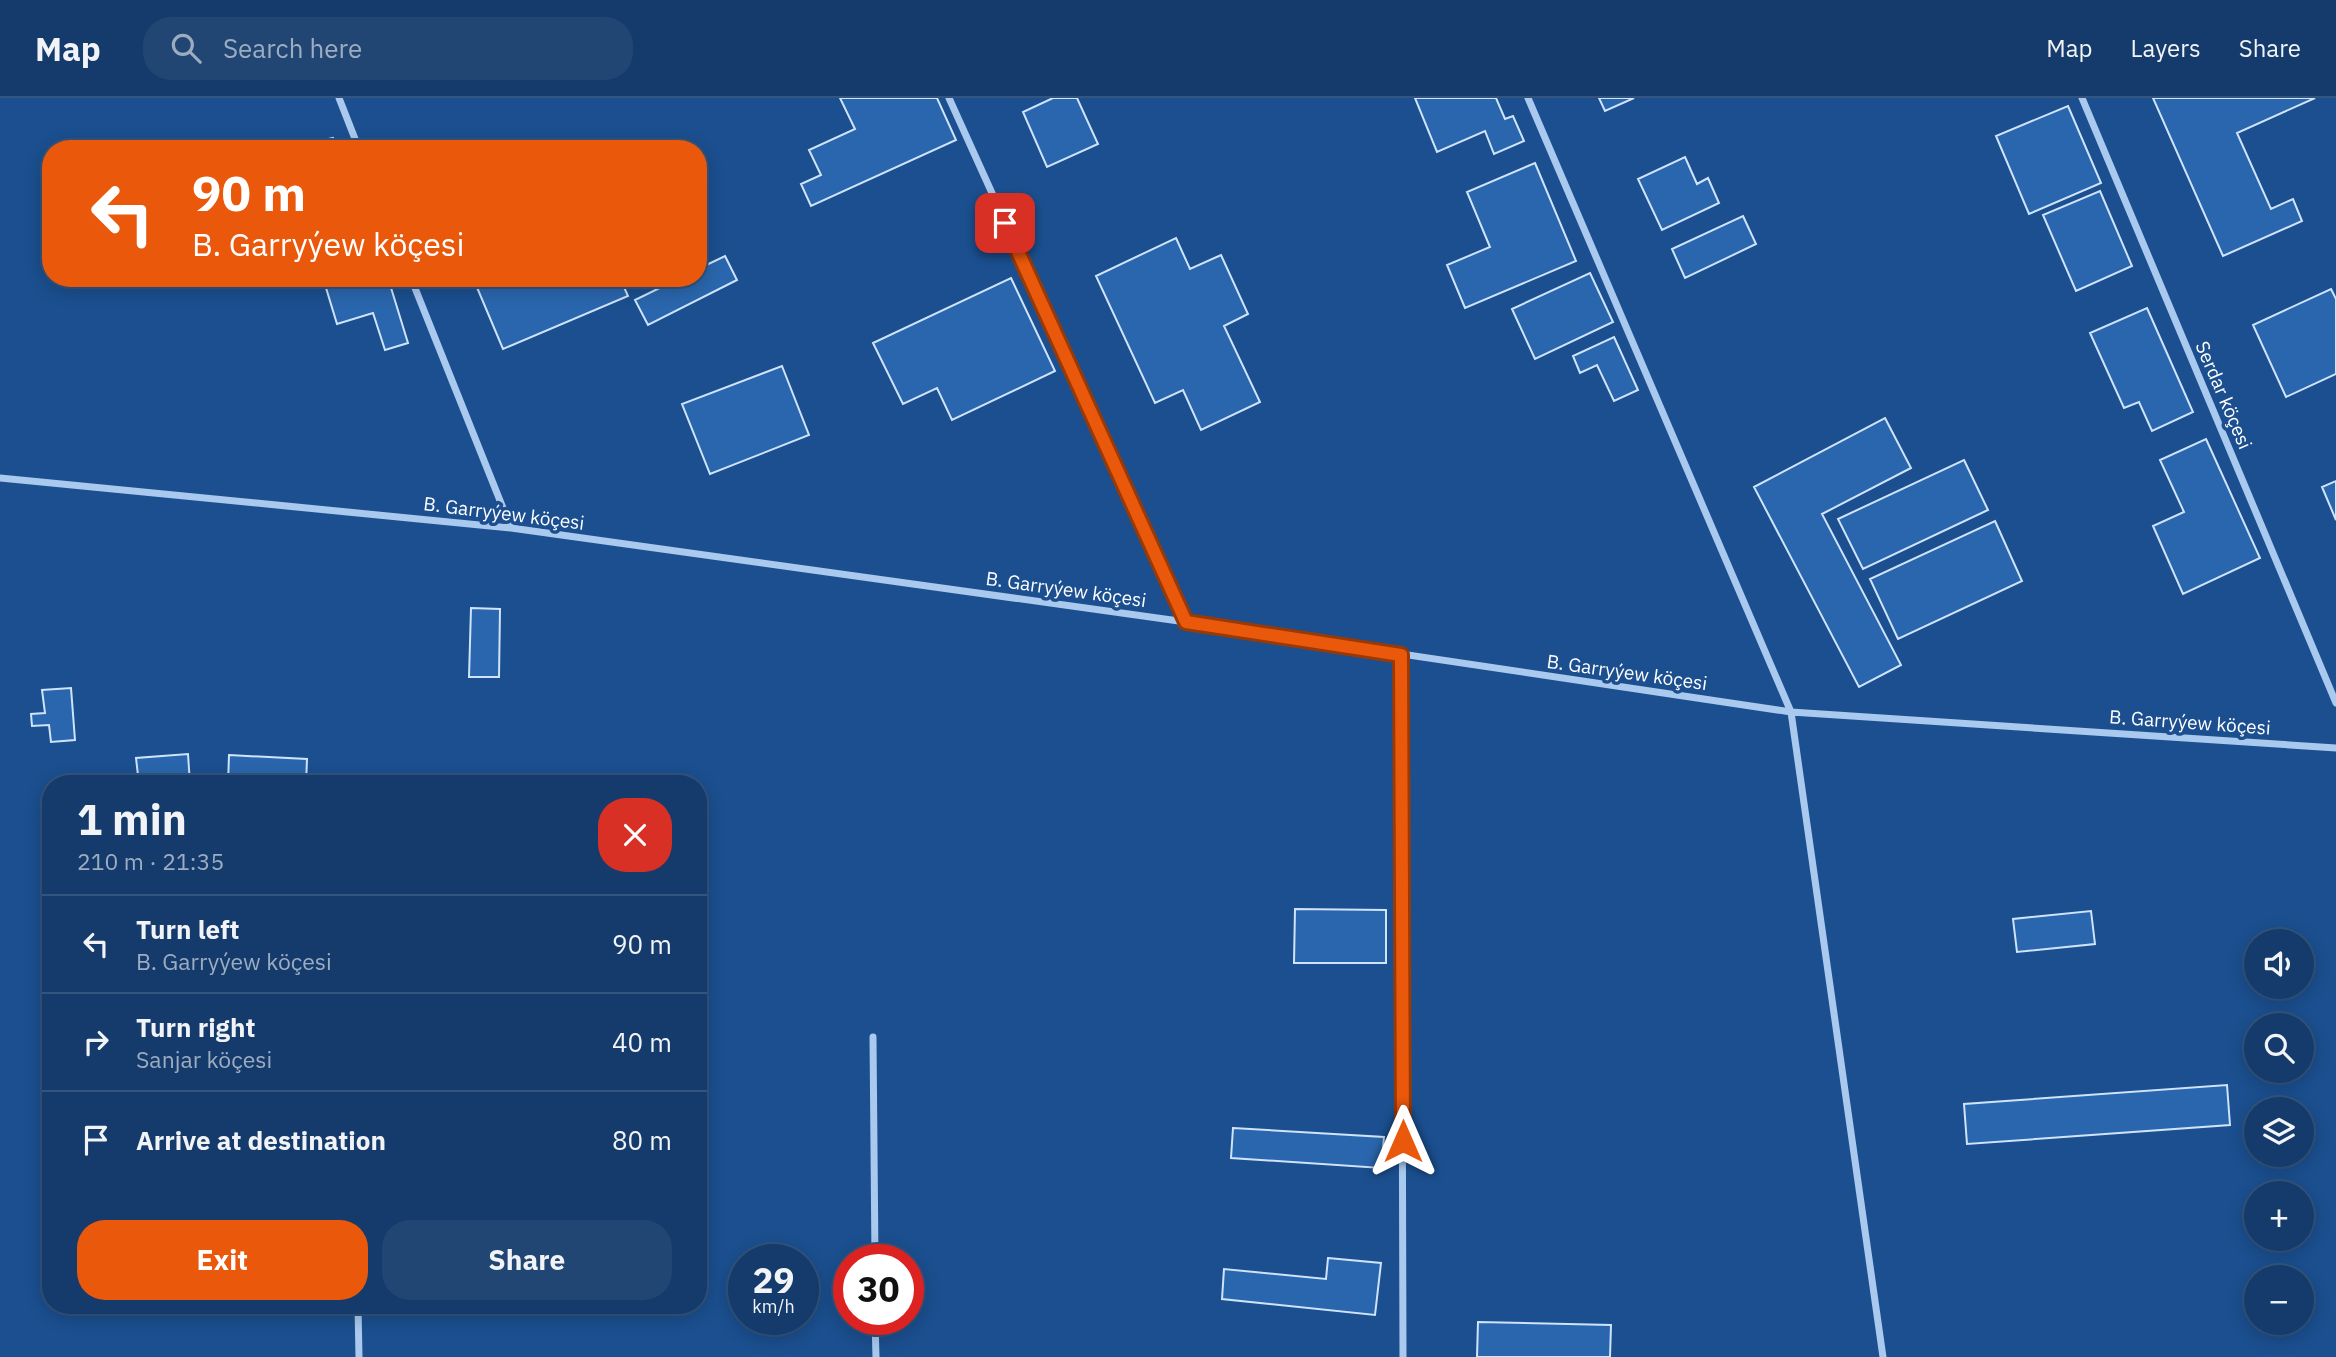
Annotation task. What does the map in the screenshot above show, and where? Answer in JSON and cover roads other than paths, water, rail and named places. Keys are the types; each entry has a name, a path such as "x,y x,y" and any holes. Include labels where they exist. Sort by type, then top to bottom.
{"street":[{"path":"339,98 355,140"},
{"path":"949,98 1186,622"},
{"path":"1528,98 1791,712 1883,1357"},
{"name":"Serdar köçesi","path":"2082,98 2336,703"},
{"path":"415,287 510,528"},
{"name":"B. Garryýew köçesi","path":"0,478 510,528 1186,622 1791,712 2336,748"},
{"path":"1401,655 1403,1357"},
{"path":"873,1037 875,1244"},
{"path":"358,1314 359,1357"},
{"path":"875,1335 876,1357"}]}
